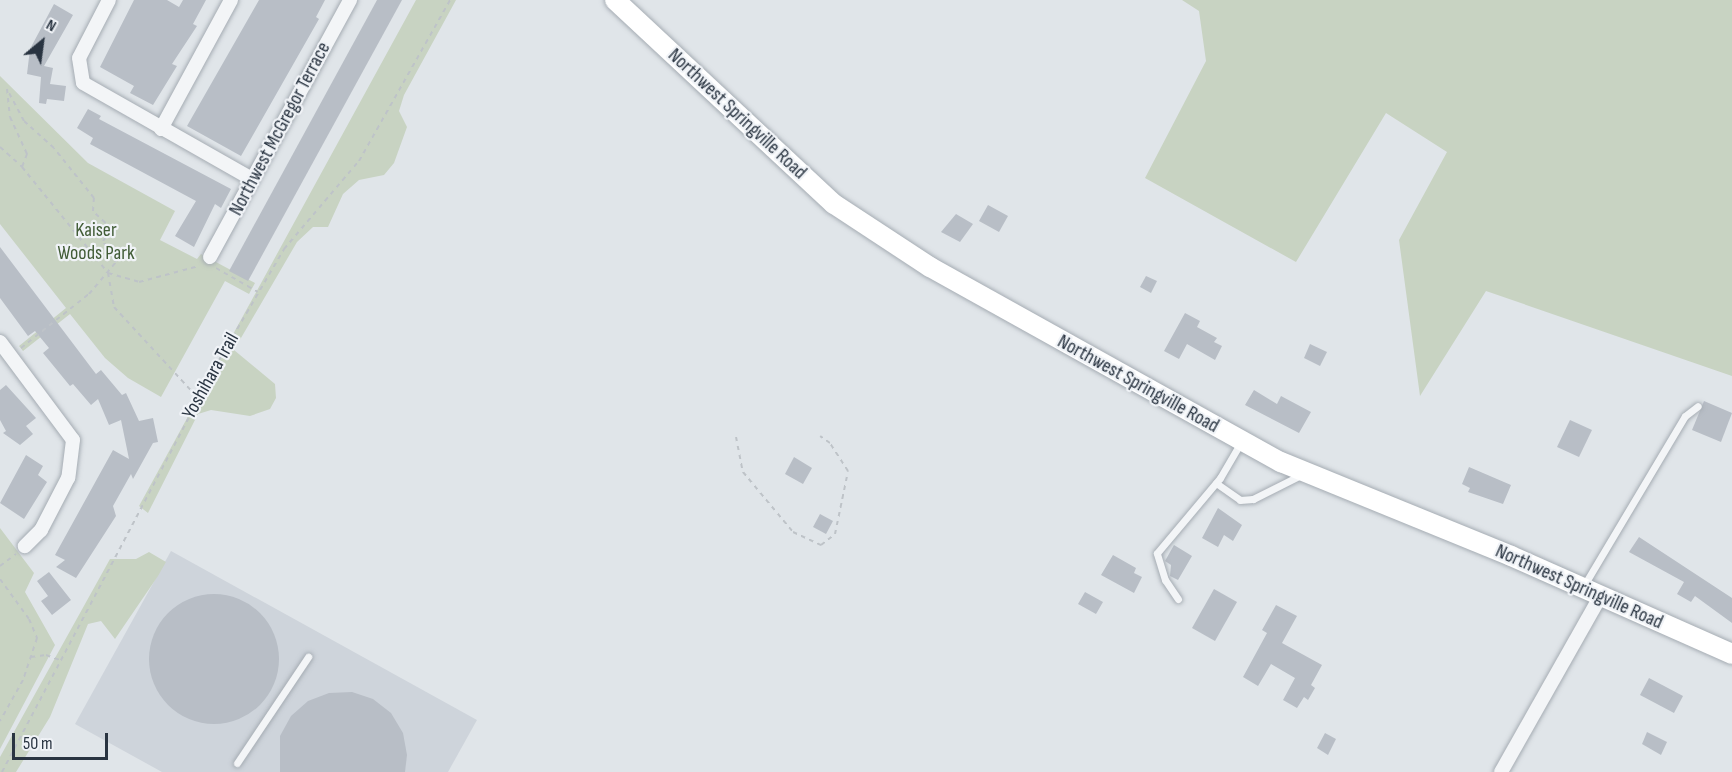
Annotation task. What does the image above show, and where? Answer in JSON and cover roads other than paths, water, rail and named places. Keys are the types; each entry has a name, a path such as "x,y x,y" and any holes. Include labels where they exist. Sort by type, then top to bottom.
{"street":[{"path":"109,0 79,58 80,76 93,92 252,179"},
{"path":"161,129 231,0"},
{"name":"Northwest McGregor Terrace","path":"210,263 252,179 350,0"},
{"name":"Northwest Springville Road","path":"615,0 816,188 864,227 1241,442 1305,472 1592,591 1732,654"},
{"path":"0,342 6,361 73,440 68,478 54,509 25,546"},
{"path":"1501,772 1592,591"}],"lane":[{"path":"1592,591 1681,422 1689,410 1698,406"},
{"path":"1178,599 1161,573 1157,553 1216,483 1241,442"},
{"path":"1216,483 1240,500 1253,499 1305,472"},
{"path":"237,763 308,657"}],"park label":[{"name":"Kaiser Woods Park","path":"96,242"}]}
